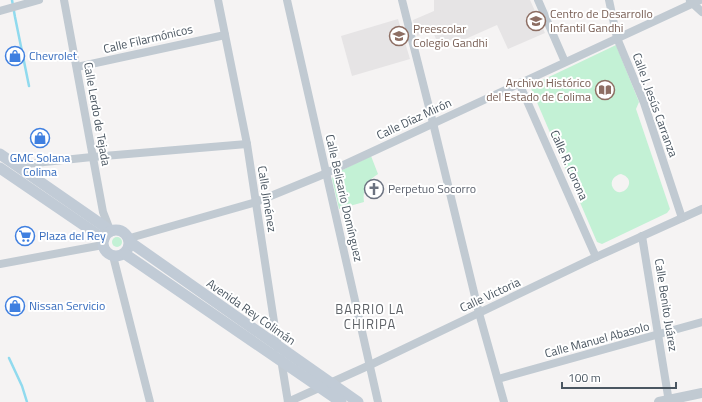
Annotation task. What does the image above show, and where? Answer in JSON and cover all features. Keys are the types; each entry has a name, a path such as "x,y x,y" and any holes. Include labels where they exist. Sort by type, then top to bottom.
{"main road":[{"path":"0,154 16,165 106,238"},
{"path":"0,168 106,238"},
{"path":"119,230 123,231 130,240 128,250 121,256 113,256 106,252 106,238 119,230"},
{"name":"Avenida Rey Colimán","path":"130,240 277,346 358,402"},
{"name":"Avenida Rey Colimán","path":"125,254 341,402"}],"street":[{"path":"0,11 39,0"},
{"name":"Calle Lerdo de Tejada","path":"64,0 103,212 106,238"},
{"name":"Calle Jiménez","path":"218,0 247,144 277,346 282,361 288,402"},
{"name":"Calle Belisario Domínguez","path":"287,0 378,402"},
{"path":"402,0 479,313 504,402"},
{"path":"538,0 565,62"},
{"name":"Calle J. Jesús Carranza","path":"609,0 617,38 644,103 682,218"},
{"path":"694,1 702,12"},
{"name":"Calle Díaz Mirón","path":"130,240 256,202 433,123 694,1"},
{"name":"Calle Filarmónicos","path":"77,67 225,34"},
{"name":"Calle R. Corona","path":"519,83 596,257"},
{"path":"16,165 247,144"},
{"name":"Calle Victoria","path":"288,402 370,365 596,257 702,209"},
{"name":"Calle Benito Juárez","path":"642,236 658,335 665,401"},
{"path":"0,264 106,238"},
{"path":"113,256 150,402"},
{"name":"Calle Manuel Abasolo","path":"498,379 702,322"},
{"path":"665,401 702,393"}],"shaded area":[{"path":"434,0 530,0 545,33 508,49 497,25 461,41 436,39 433,32 417,36 413,20 434,11"},
{"path":"398,19 410,59 352,76 341,36"}],"green space":[{"path":"616,45 639,102 636,109 670,209 667,213 602,244 597,242 530,86","holes":["621,174 629,181 627,188 624,191 616,191 612,185 613,179"]},
{"path":"371,156 378,174 366,185 364,202 339,209 332,179 334,174"},
{"path":"117,237 122,242 117,247 112,242"}],"waterway":[{"path":"12,0 29,86"},
{"path":"9,358 22,386 27,402"}],"place":[{"name":"Centro de Desarrollo Infantil Gandhi","path":"536,21"},
{"name":"Preescolar Colegio Gandhi","path":"399,36"},
{"name":"Chevrolet","path":"15,56"},
{"name":"Archivo Histórico del Estado de Colima","path":"605,90"},
{"name":"GMC Solana Colima","path":"40,138"},
{"name":"Perpetuo Socorro","path":"374,189"},
{"name":"Plaza del Rey","path":"25,236"},
{"name":"Nissan Servicio","path":"15,306"}],"district":[{"name":"BARRIO LA CHIRIPA","path":"370,316"}]}
